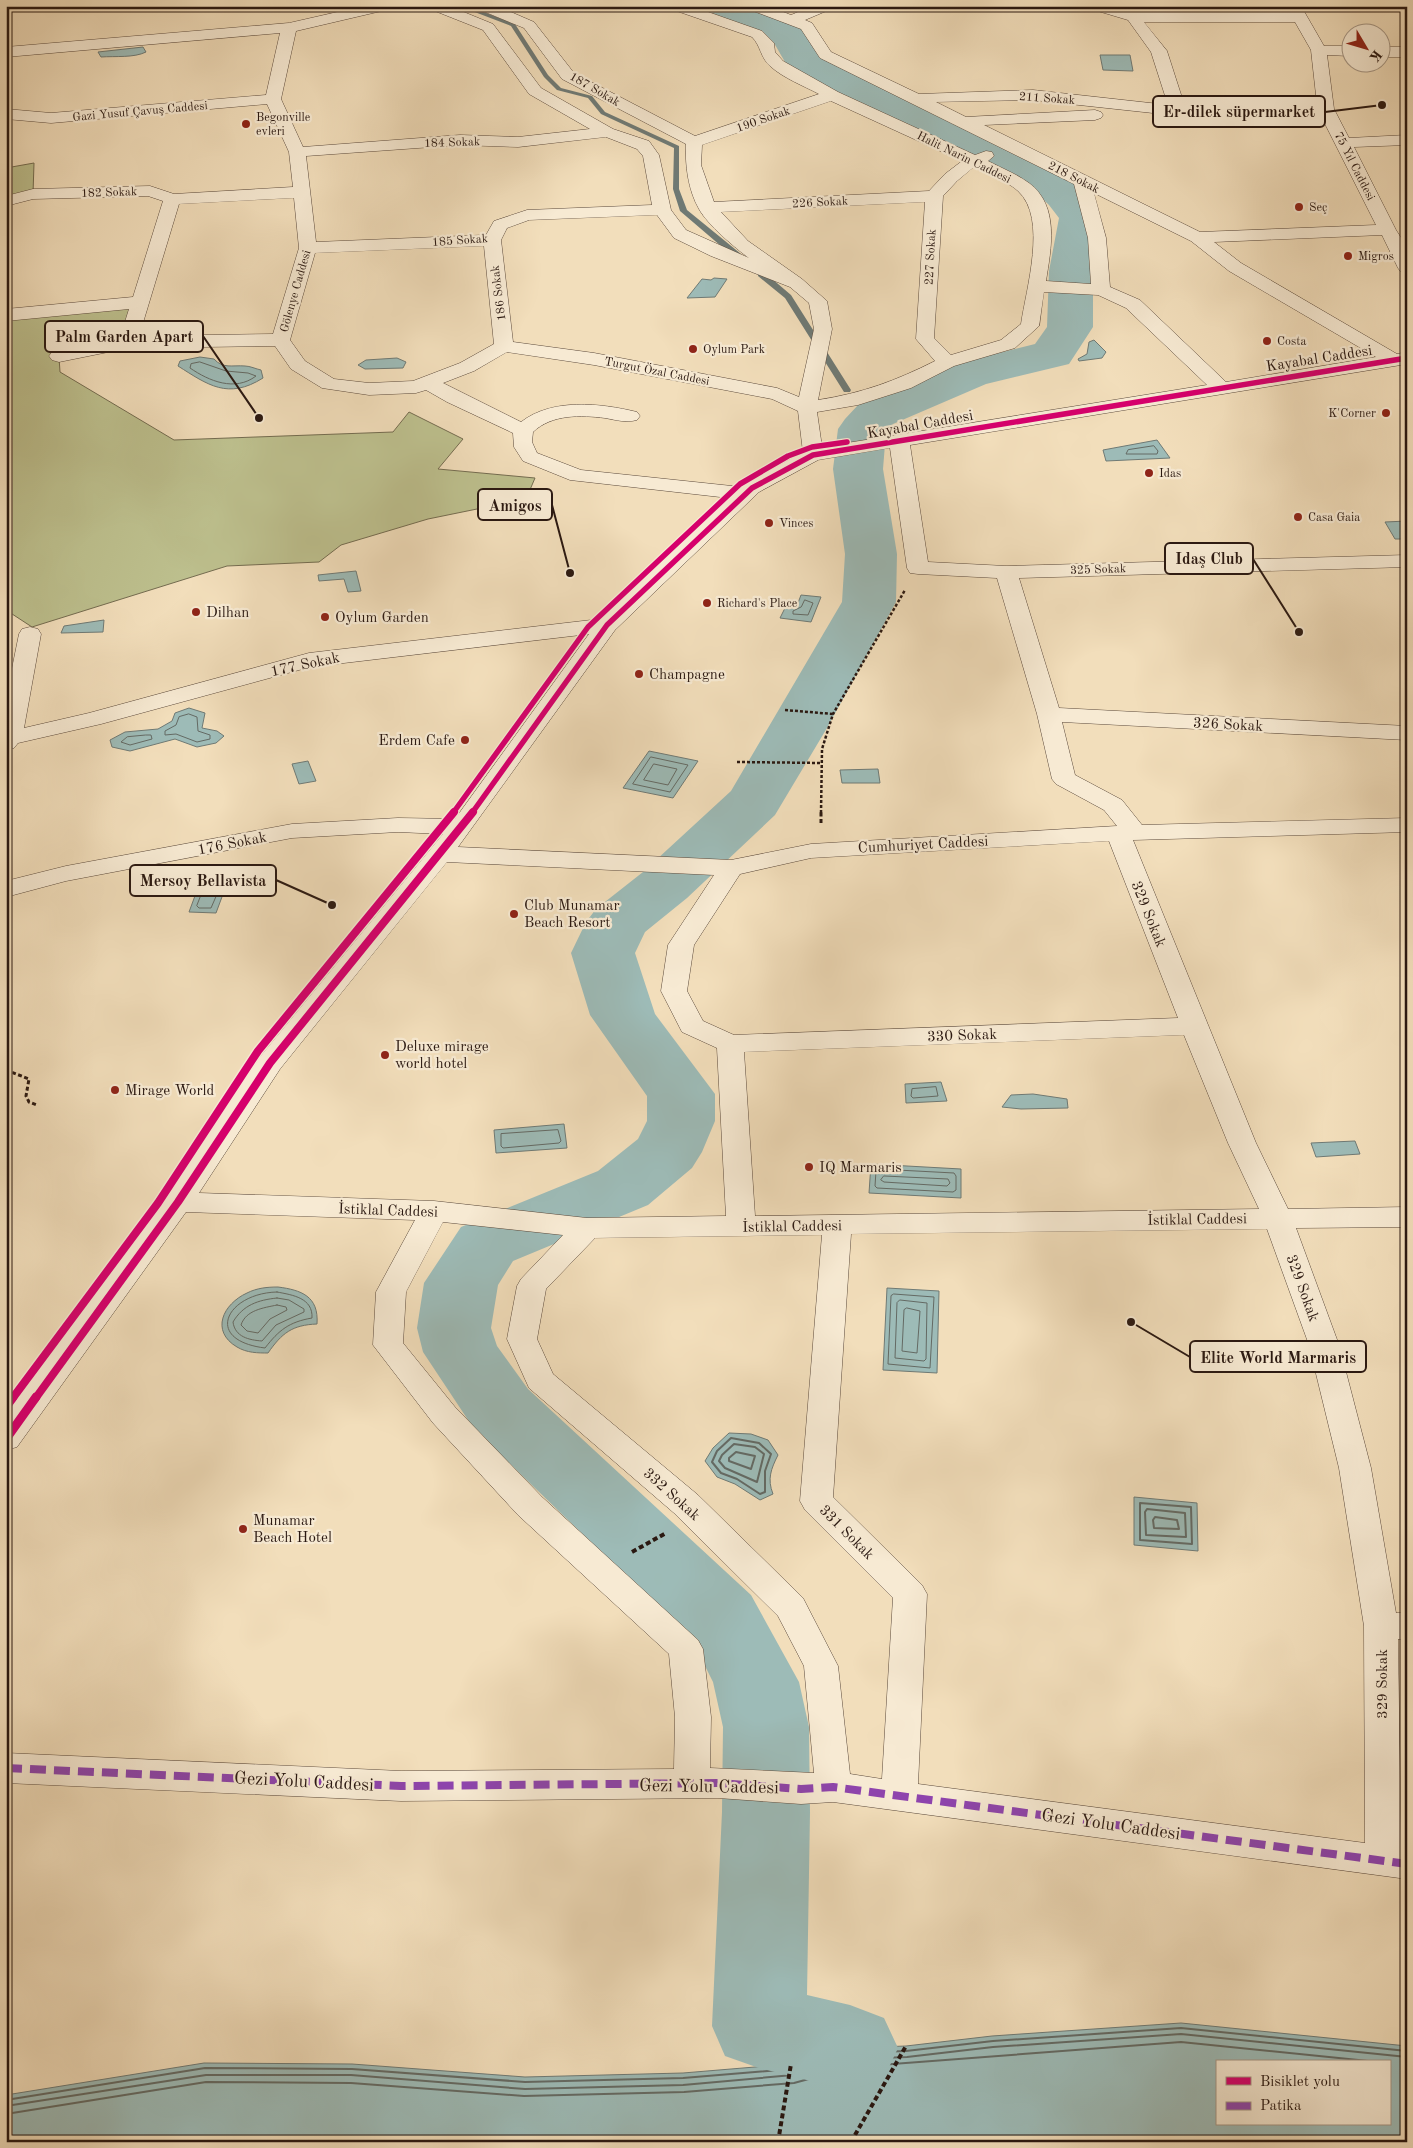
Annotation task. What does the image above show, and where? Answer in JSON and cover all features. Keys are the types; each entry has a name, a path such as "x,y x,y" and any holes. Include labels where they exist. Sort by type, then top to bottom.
{"street":[{"path":"6,52 289,28 357,8 385,6"},
{"path":"436,6 488,27 535,91 607,132 643,145 651,155 662,210 680,234 717,252 796,283"},
{"name":"187 Sokak","path":"483,6 529,25 568,76 694,142"},
{"name":"Halit Narin Caddesi","path":"676,6 757,34 766,43 767,53 777,64 832,94 1024,186 1038,207 1043,240 1030,326 1008,344 947,362 904,384 851,401 807,408"},
{"name":"218 Sokak","path":"753,6 807,26 825,55 964,121 1197,237 1235,267 1400,359"},
{"path":"792,20 826,6"},
{"path":"1095,6 1133,17 1296,12"},
{"name":"75 Yıl Caddesi","path":"1296,12 1320,50 1326,110 1397,240 1407,268"},
{"path":"1133,17 1159,51 1178,111"},
{"path":"273,99 289,28"},
{"path":"1320,50 1340,51"},
{"path":"1390,52 1407,52"},
{"name":"190 Sokak","path":"694,142 832,94"},
{"name":"211 Sokak","path":"916,98 1033,95 1178,111"},
{"name":"Gazi Yusuf Çavuş Caddesi","path":"6,114 51,118 273,99"},
{"name":"Gölenye Caddesi","path":"273,99 297,152 308,248 281,340 298,365 330,384 369,389 416,387 467,367 504,346"},
{"name":"211 Sokak","path":"964,121 1178,111 1326,110"},
{"name":"184 Sokak","path":"297,152 460,140 518,142 607,132"},
{"path":"1344,143 1407,140"},
{"path":"694,142 693,165 707,208 742,245 818,301 823,332 807,408 822,454"},
{"path":"934,196 946,180 973,160 1016,147"},
{"path":"1082,181 1097,238 1101,290"},
{"name":"182 Sokak","path":"6,201 32,194 150,191 172,199 301,192"},
{"name":"226 Sokak","path":"707,208 934,196"},
{"name":"227 Sokak","path":"934,196 926,339 947,362"},
{"path":"128,342 172,199"},
{"name":"185 Sokak","path":"308,248 492,240 500,225 527,215 662,210"},
{"path":"1197,237 1397,240"},
{"name":"186 Sokak","path":"492,240 504,346"},
{"path":"1037,286 1101,290 1133,304 1221,388"},
{"path":"6,315 140,302"},
{"path":"59,356 128,342 281,340"},
{"name":"Turgut Özal Caddesi","path":"504,346 594,359 777,394 807,408"},
{"name":"Kayabal Caddesi","path":"6,1438 178,1202 270,1063 462,827 607,625 752,488 796,463 822,454 1400,359"},
{"path":"428,382 461,402 522,430"},
{"path":"522,430 539,419 556,412 581,410 630,416"},
{"path":"522,430 523,441 530,457 577,476 732,492"},
{"path":"899,441 918,568"},
{"name":"325 Sokak","path":"918,568 1006,572 1407,561"},
{"name":"329 Sokak","path":"1006,572 1049,714 1064,779 1113,805 1127,833 1194,1026 1242,1143 1277,1217 1324,1344 1394,1626 1395,1862"},
{"name":"177 Sokak","path":"8,741 309,660 607,625"},
{"path":"8,741 30,634"},
{"name":"326 Sokak","path":"1049,714 1407,733"},
{"name":"Cumhuriyet Caddesi","path":"441,854 731,868 823,850 1127,833 1407,824"},
{"name":"176 Sokak","path":"6,890 66,874 292,831 398,825 462,827"},
{"path":"731,868 681,945 674,991 692,1026 730,1044 741,1226"},
{"name":"330 Sokak","path":"730,1044 1194,1026"},
{"name":"İstiklal Caddesi","path":"178,1202 434,1211 588,1228 1277,1217 1407,1217"},
{"path":"434,1211 391,1292 388,1345 444,1415 530,1506 686,1649 693,1717 705,1783"},
{"name":"331 Sokak","path":"837,1225 816,1501 910,1594 899,1796"},
{"name":"332 Sokak","path":"588,1228 532,1286 522,1339 540,1380 697,1516 791,1607 821,1666 817,1788"},
{"name":"Gezi Yolu Caddesi","path":"6,1768 401,1786 705,1783 817,1788 899,1796 1395,1862"}],"path":[{"path":"823,850 821,812 822,749 833,714 918,568"},
{"path":"785,710 833,714"},
{"path":"737,762 822,763"},
{"path":"6,1070 29,1079 26,1096 29,1102 37,1105"},
{"path":"599,1570 697,1516"},
{"path":"851,2142 906,2046"},
{"path":"778,2142 792,2064"}],"green space":[{"path":"34,163 33,194 6,201 6,168"},
{"path":"140,302 128,342 59,357 60,372 174,440 393,432 409,412 463,439 438,469 535,478 526,499 428,519 341,545 319,562 227,566 32,627 6,610 6,315"}],"water":[{"path":"143,47 146,52 130,56 101,57 98,52"},
{"path":"1100,55 1130,55 1133,71 1103,70"},
{"path":"714,278 727,279 715,297 687,298 702,279 711,280"},
{"path":"1094,340 1106,352 1102,358 1079,361 1078,359 1087,354 1089,342"},
{"path":"200,357 214,359 228,366 247,366 261,370 263,378 251,385 229,389 209,384 178,366 180,361"},
{"path":"397,358 406,362 403,368 365,369 358,365 366,360"},
{"path":"1157,440 1170,458 1106,461 1103,450"},
{"path":"1407,521 1407,539 1395,539 1385,522"},
{"path":"356,571 361,591 348,592 344,579 319,581 318,575"},
{"path":"801,595 821,597 811,622 780,618 785,608 798,603"},
{"path":"104,620 103,632 61,633 64,626"},
{"path":"189,708 205,713 202,728 217,731 224,736 216,743 197,747 175,739 130,751 112,747 110,740 125,732 158,729 172,721 175,713"},
{"path":"649,751 698,761 673,798 623,788"},
{"path":"308,761 316,781 299,784 292,764"},
{"path":"878,769 880,783 842,783 840,770"},
{"path":"202,877 229,878 216,913 189,912"},
{"path":"941,1082 947,1101 906,1103 905,1084"},
{"path":"1033,1094 1067,1099 1068,1108 1021,1109 1002,1107 1011,1095"},
{"path":"564,1124 567,1148 496,1153 494,1130"},
{"path":"1355,1141 1360,1154 1316,1157 1311,1143"},
{"path":"871,1164 961,1169 961,1198 869,1193"},
{"path":"278,1287 294,1290 307,1296 315,1307 317,1324 301,1326 288,1331 268,1353 256,1353 245,1350 229,1341 222,1326 226,1311 232,1304 251,1291"},
{"path":"887,1288 939,1291 937,1373 883,1370"},
{"path":"729,1433 751,1434 768,1440 778,1455 771,1474 770,1484 773,1494 760,1500 735,1484 717,1477 705,1461 713,1448"},
{"path":"1134,1497 1197,1503 1198,1551 1134,1545"},
{"path":"1181,2023 1407,2046 1407,2142 6,2142 6,2095 204,2063 352,2064 525,2077 683,2073 791,2064 850,2048 906,2046 992,2036"}],"waterway":[{"path":"462,6 513,25 546,76 559,89 590,97 603,113 677,147 676,189 684,211 738,256"},
{"path":"716,6 772,25 790,37 798,54 814,67 1047,180 1064,196 1080,218 1071,271 1070,327 1052,354 970,374 876,414 862,429 858,469 871,554 869,602 754,802 665,885 618,922 603,953 623,1015 657,1064 681,1094 681,1121 667,1152 623,1188 487,1244 461,1283 454,1328 461,1352 501,1409 722,1618 756,1682 766,1727 766,1812 759,2026 850,2048"},
{"path":"761,274 788,297 847,390"},
{"path":"860,411 868,423"}],"marked path":[{"path":"6,1768 401,1786 718,1783 801,1789 833,1787 1407,1864"}],"cycle path":[{"path":"6,1439 178,1202 270,1063 462,827 607,625 752,488 813,455 1407,358"},
{"path":"6,1407 158,1203 258,1051 444,826 588,627 740,484 788,456 812,447 847,442"}],"place":[{"name":"Er-dilek süpermarket","path":"1382,105"},
{"name":"Begonville evleri","path":"246,124"},
{"name":"Seç","path":"1299,207"},
{"name":"Migros","path":"1348,256"},
{"name":"Costa","path":"1267,341"},
{"name":"Oylum Park","path":"693,349"},
{"name":"K'Corner","path":"1386,413"},
{"name":"Palm Garden Apart","path":"259,418"},
{"name":"Idas","path":"1149,473"},
{"name":"Casa Gaia","path":"1298,517"},
{"name":"Vinces","path":"769,523"},
{"name":"Amigos","path":"570,573"},
{"name":"Richard's Place","path":"707,603"},
{"name":"Dilhan","path":"196,612"},
{"name":"Oylum Garden","path":"325,617"},
{"name":"Idaş Club","path":"1299,632"},
{"name":"Champagne","path":"639,674"},
{"name":"Erdem Cafe","path":"465,740"},
{"name":"Mersoy Bellavista","path":"332,905"},
{"name":"Club Munamar Beach Resort","path":"514,914"},
{"name":"Deluxe mirage world hotel","path":"385,1055"},
{"name":"Mirage World","path":"115,1090"},
{"name":"IQ Marmaris","path":"809,1167"},
{"name":"Elite World Marmaris","path":"1131,1322"},
{"name":"Munamar Beach Hotel","path":"243,1529"}]}
